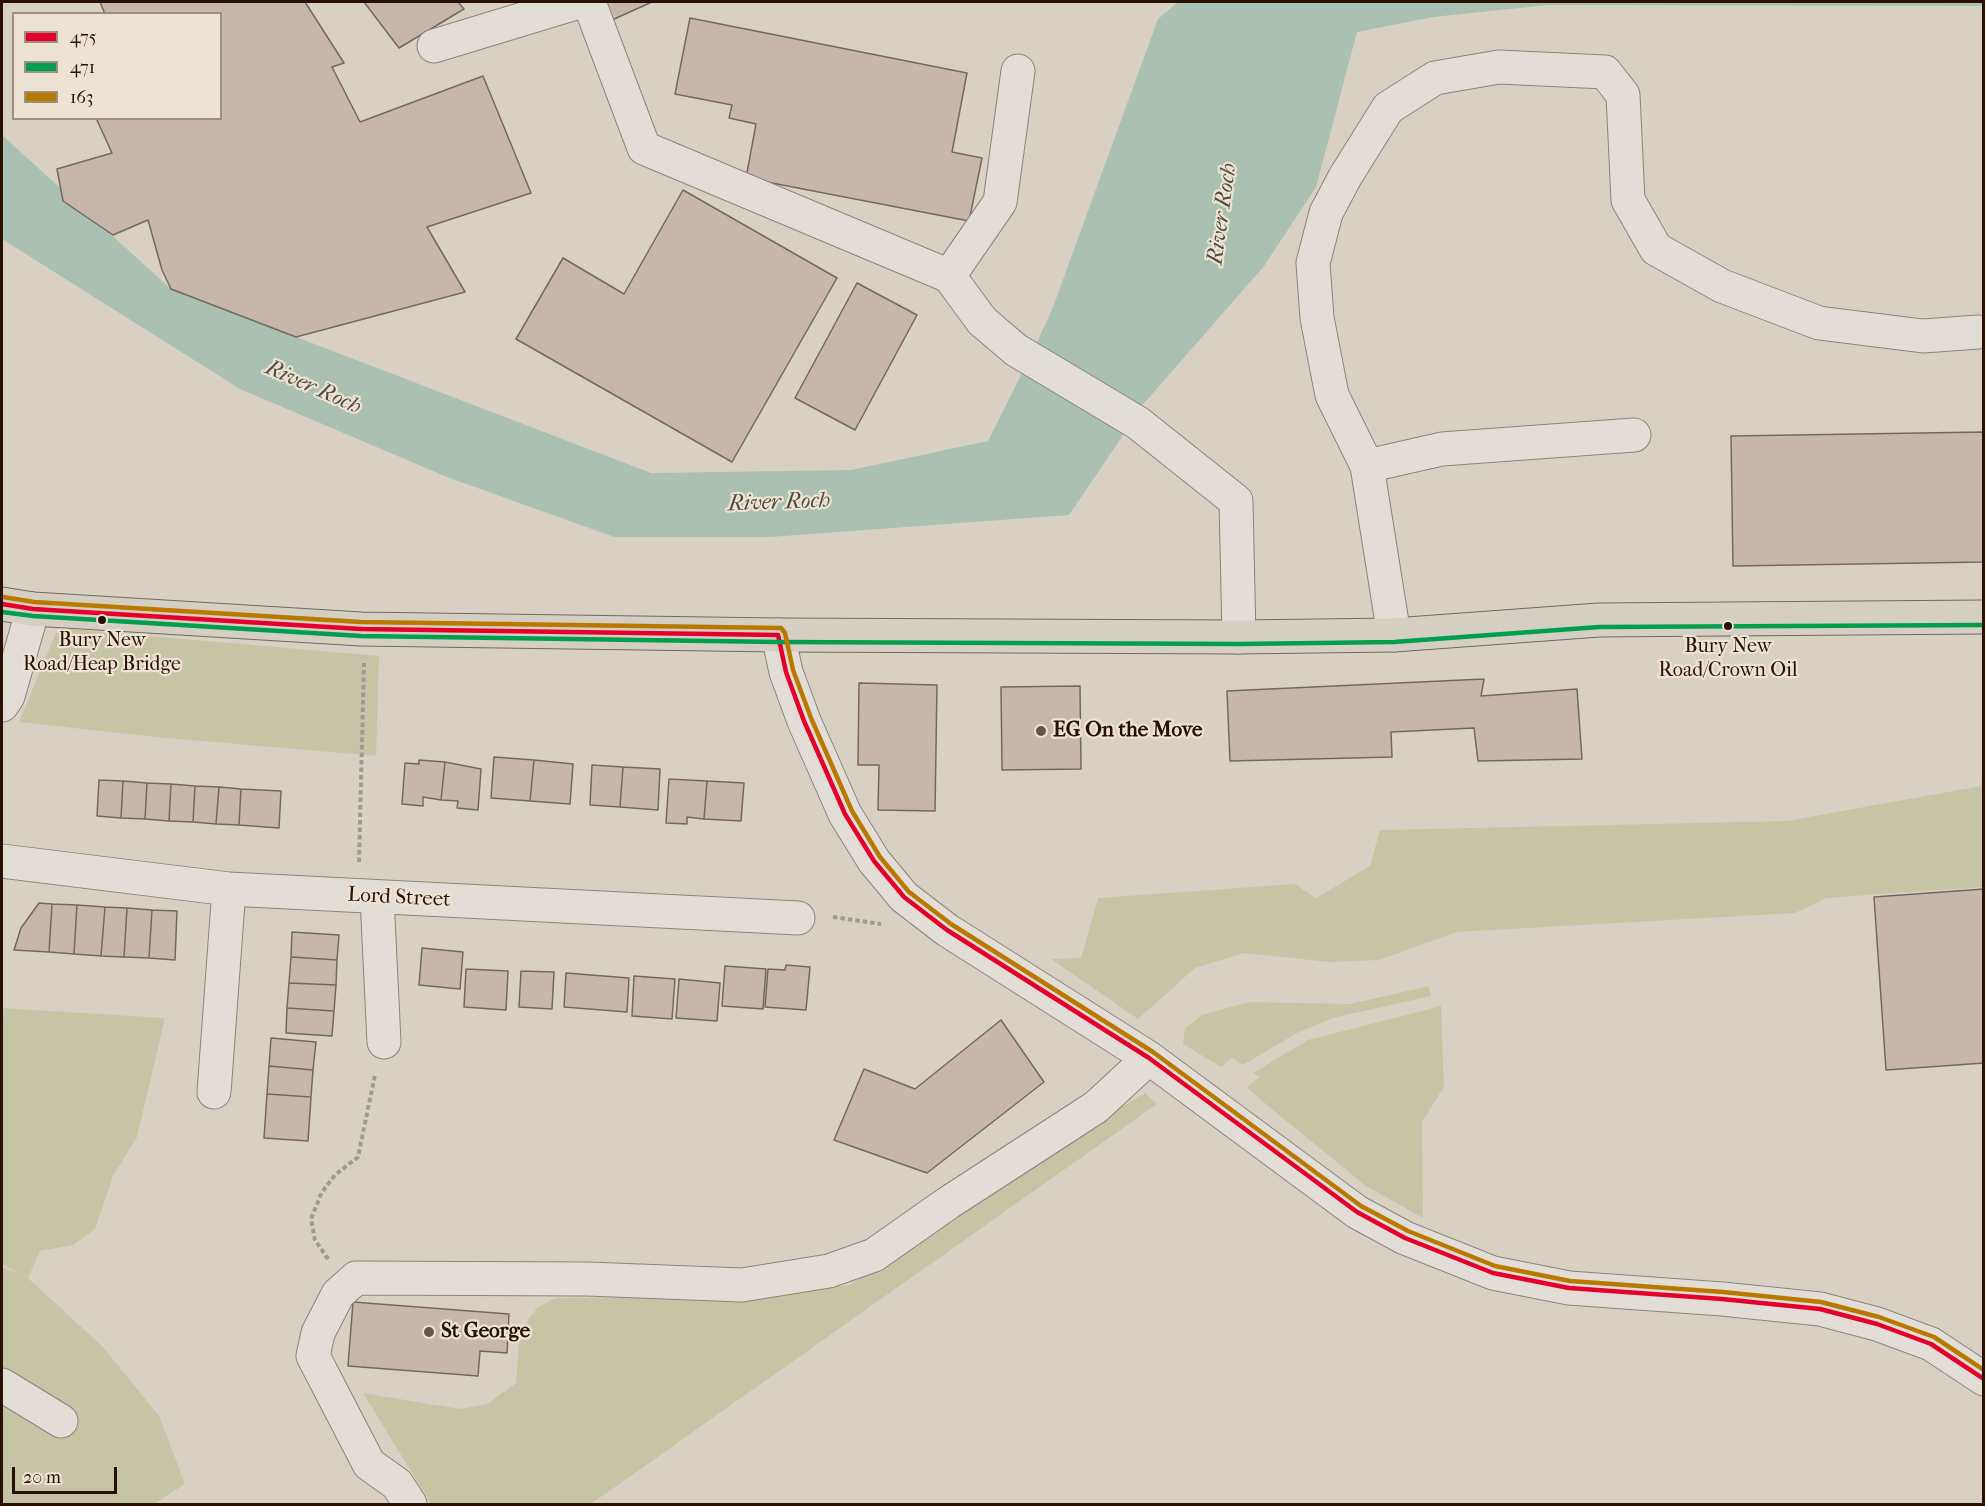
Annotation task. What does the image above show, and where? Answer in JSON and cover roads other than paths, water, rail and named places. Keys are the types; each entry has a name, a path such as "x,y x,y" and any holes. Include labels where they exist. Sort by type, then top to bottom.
{"highway":[{"path":"2,604 33,609 361,628 778,634 1239,637 1394,635 1599,620 1983,617"}],"street":[{"path":"434,45 579,2"},
{"path":"589,2 644,148 949,276 982,321 1016,350 1138,423 1236,501 1239,637"},
{"path":"1394,635 1367,466 1332,395 1317,318 1313,263 1326,213 1345,177 1388,108 1435,78 1499,67 1605,72 1623,95 1628,200 1656,249 1722,286 1819,322 1923,336 1978,332"},
{"path":"949,276 1000,202 1018,71"},
{"path":"1367,466 1443,449 1634,435"},
{"path":"2,705 8,696 33,609"},
{"path":"778,634 786,672 804,721 845,814 874,861 904,897 947,930 1149,1058 1357,1212 1406,1238 1493,1272 1569,1288 1820,1309 1877,1324 1931,1344 1983,1379"},
{"name":"Lord Street","path":"2,861 229,890 798,918"},
{"path":"214,1092 229,890"},
{"path":"368,897 384,1042"},
{"path":"410,1504 397,1484 369,1464 313,1356 318,1333 338,1294 356,1278 588,1279 742,1285 829,1271 874,1255 948,1203 1096,1107 1149,1058"},
{"path":"2,1385 61,1421"}],"water":[{"name":"River Roch","path":"1178,2 1983,2 1983,6 1548,5 1433,17 1357,32 1316,187 1264,266 1139,409 1034,349 1053,307 1158,19"},
{"name":"River Roch","path":"2,135 171,289 651,473 851,470 988,441 1027,363 1130,425 1069,515 770,537 614,537 447,477 240,389 2,239"}],"place":[{"name":"Bury New Road/Heap Bridge","path":"102,620"},
{"name":"Bury New Road/Crown Oil","path":"1728,626"},
{"name":"EG On the Move","path":"1041,731"},
{"name":"St George","path":"429,1332"}]}
